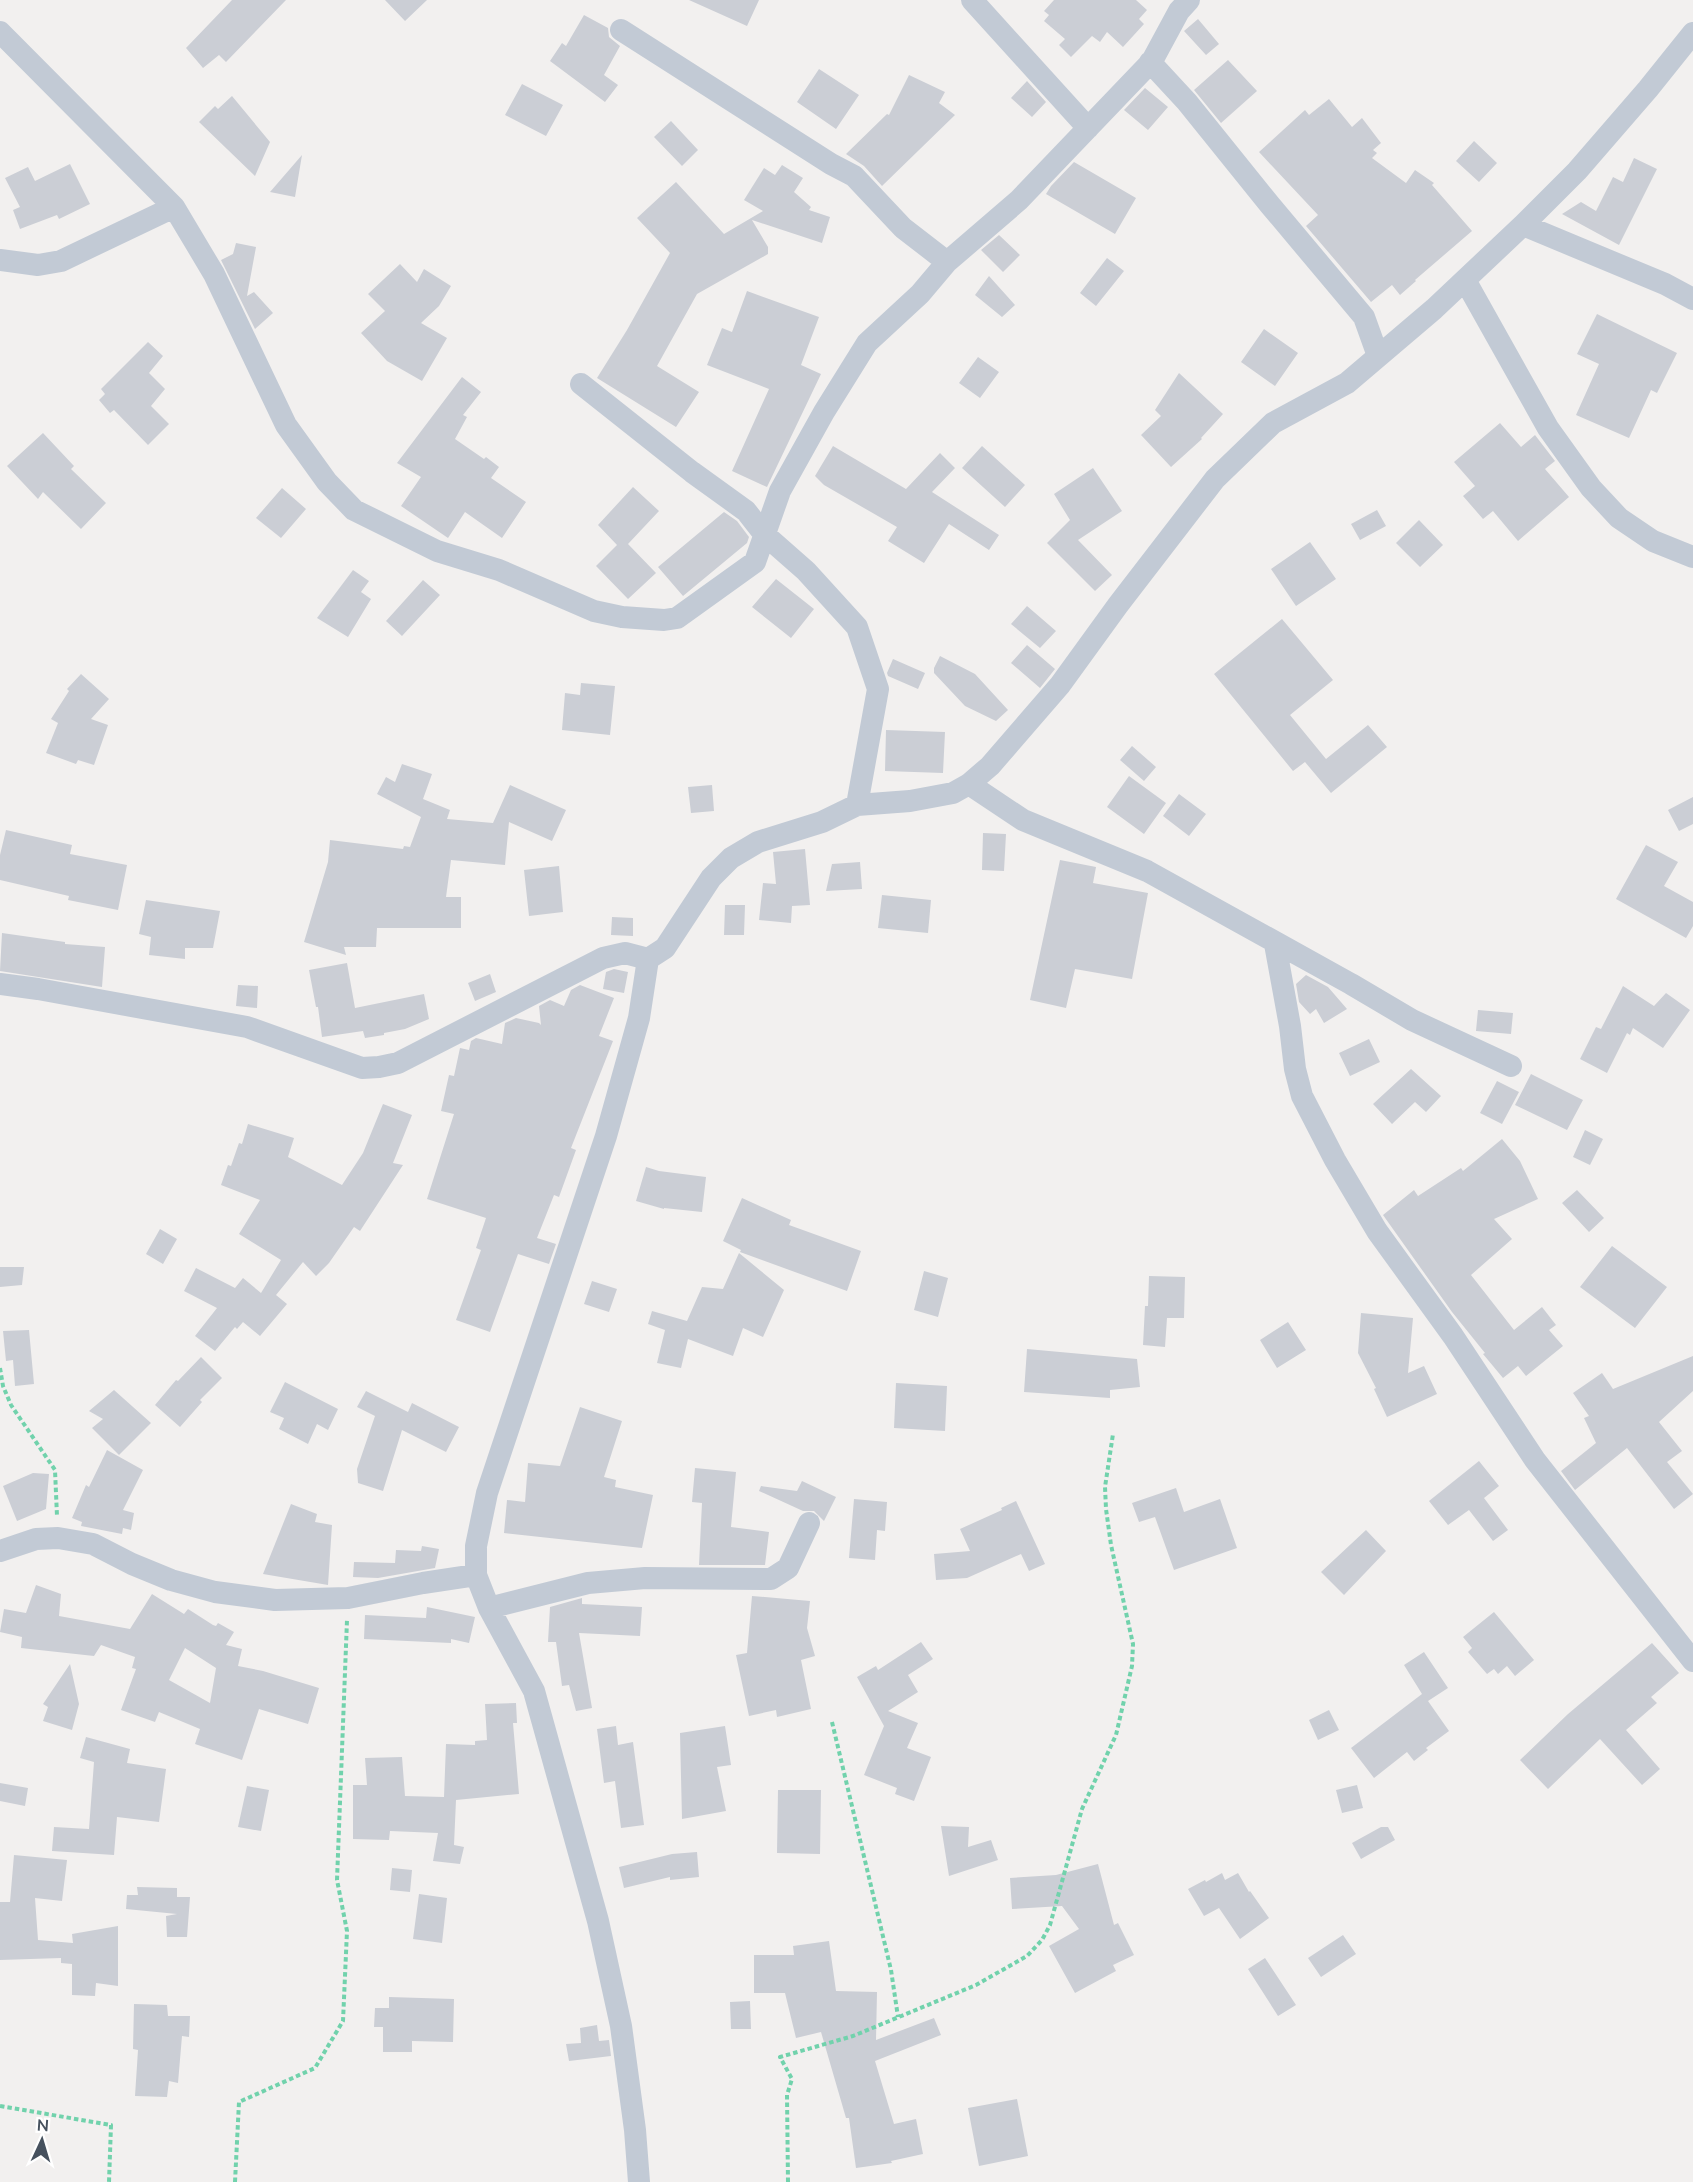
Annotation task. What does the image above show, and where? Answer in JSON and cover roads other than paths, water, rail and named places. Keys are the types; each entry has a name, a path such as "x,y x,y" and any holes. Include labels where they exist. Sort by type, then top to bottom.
{"street":[{"path":"972,0 1088,128"},
{"path":"0,32 174,207 214,274 286,425 327,482 354,510 437,551 499,570 594,611 622,617 656,619 677,618 755,562 780,491 824,412 867,343 920,294 947,262 1019,200 1150,62 1178,4"},
{"path":"621,30 831,164 854,176 903,228 947,262"},
{"path":"0,984 247,1027 314,1049 353,1065 379,1067 398,1063 603,958 625,953 648,959 665,948 711,878 731,858 758,842 822,822 857,805 910,801 953,793 969,784 990,766 1060,685 1125,595 1215,479 1273,423 1347,383 1465,280 1577,171 1693,33"},
{"path":"1150,62 1187,102 1270,206 1364,317 1378,356"},
{"path":"0,260 38,265 61,261 174,207"},
{"path":"1523,225 1665,284 1693,299"},
{"path":"1465,280 1548,428 1592,488 1619,518 1653,541 1693,557"},
{"path":"581,384 692,472 746,511 764,534 806,571 857,627 878,689 857,805"},
{"path":"969,784 1023,820 1147,871 1412,1020 1511,1066"},
{"path":"1275,944 1297,1078 1302,1096 1335,1160 1377,1231 1453,1336 1535,1460 1693,1661"},
{"path":"639,2182 635,2130 621,2026 598,1921 534,1691 489,1608 476,1575 476,1546 487,1493 609,1126 639,1018 648,959"},
{"path":"489,1608 588,1583 645,1578 771,1579 788,1568 809,1523"},
{"path":"0,1551 36,1539 58,1538 93,1544 132,1564 171,1580 215,1592 275,1600 348,1598 423,1582 476,1575"}]}
